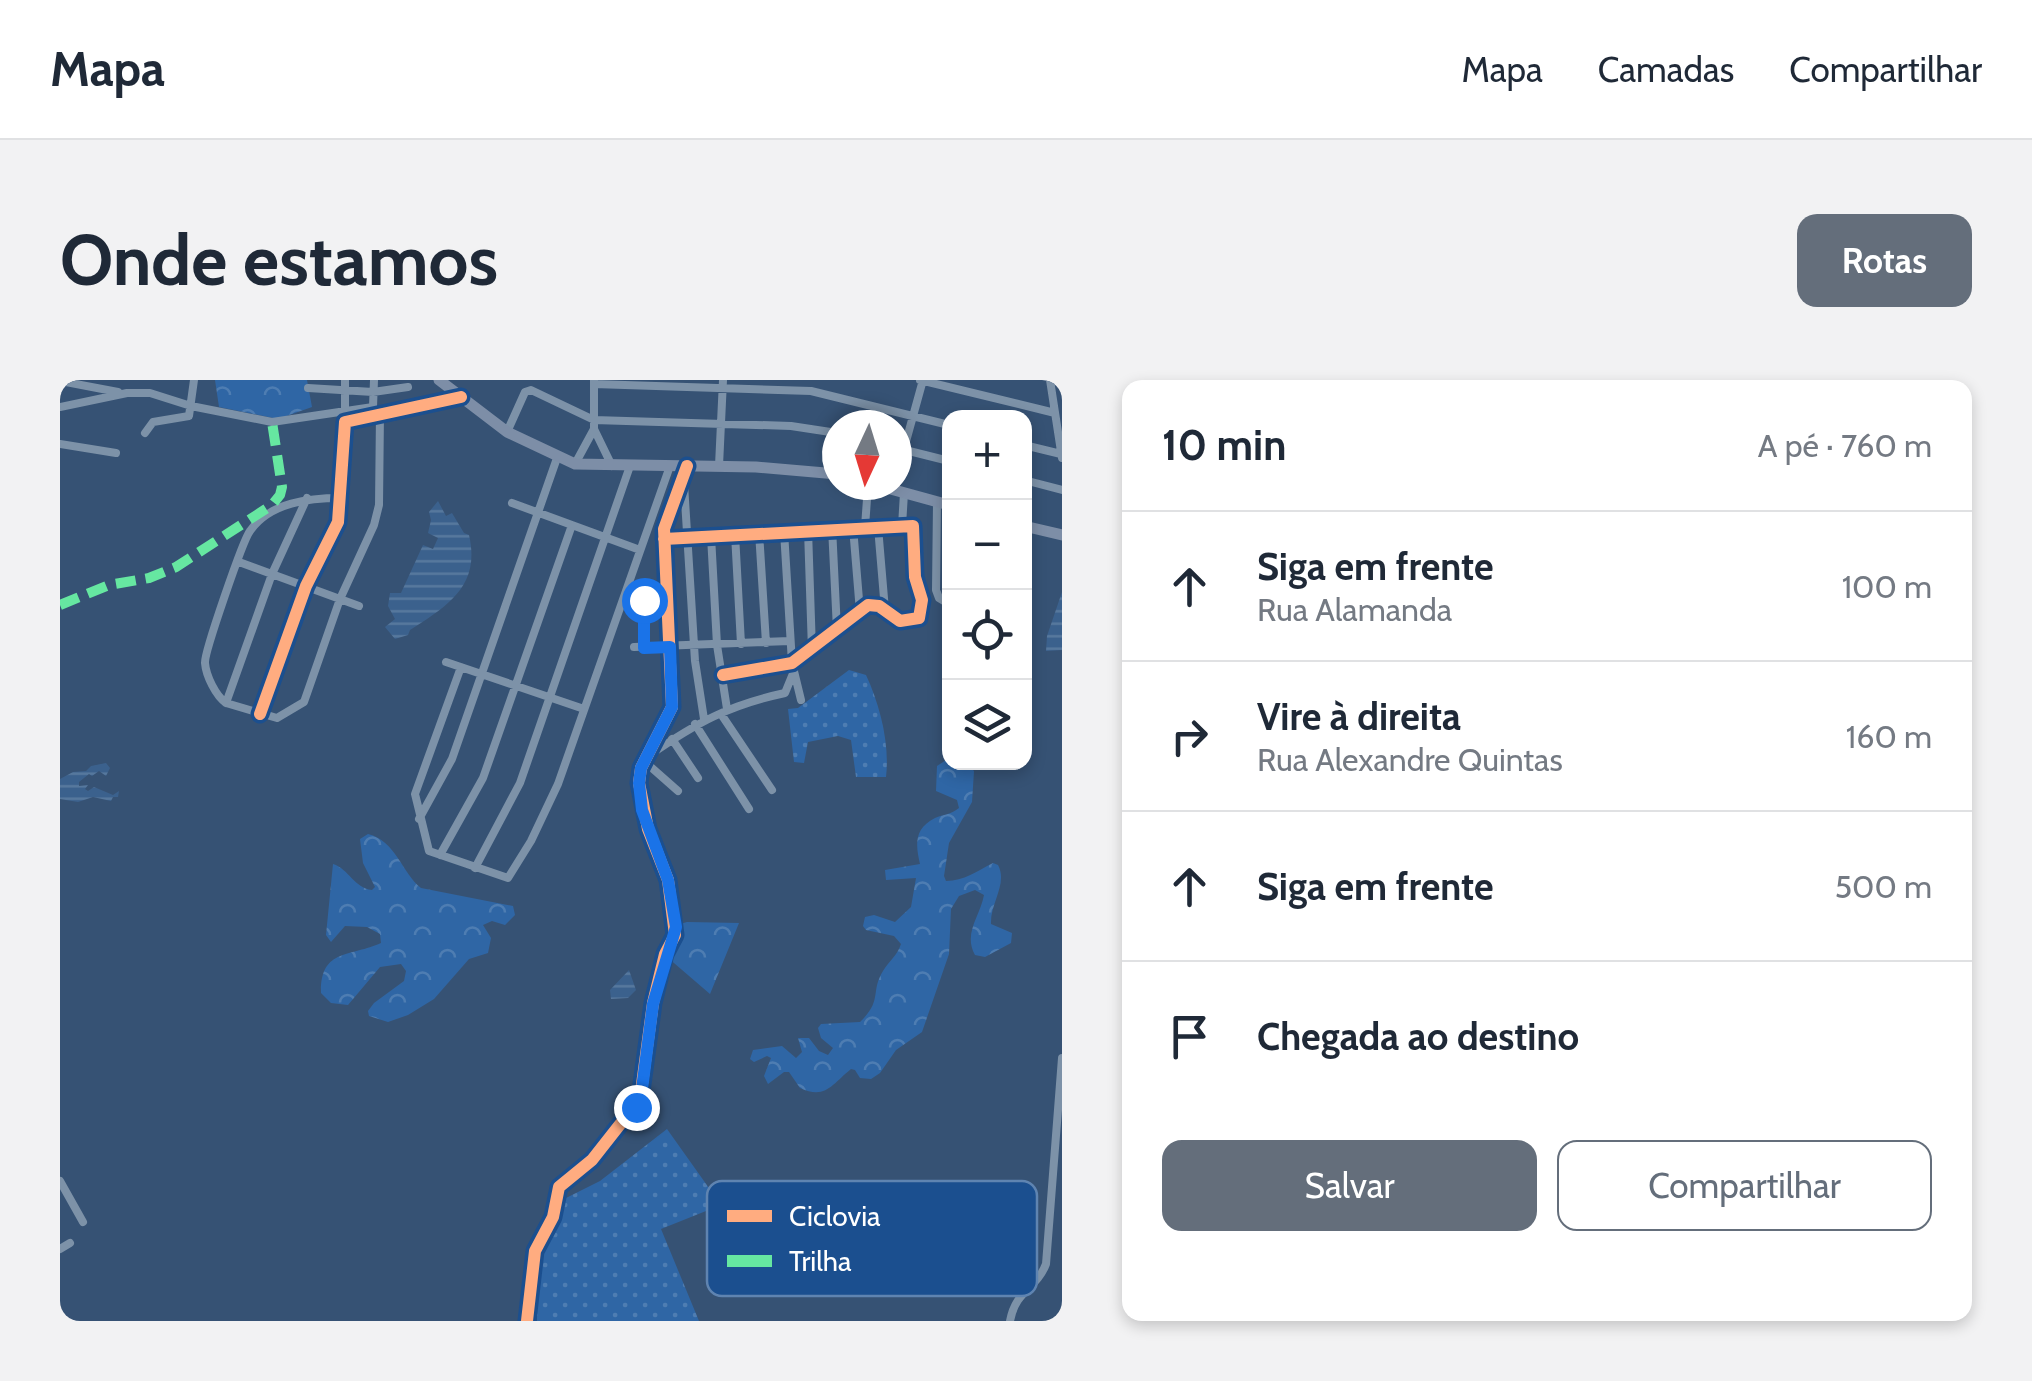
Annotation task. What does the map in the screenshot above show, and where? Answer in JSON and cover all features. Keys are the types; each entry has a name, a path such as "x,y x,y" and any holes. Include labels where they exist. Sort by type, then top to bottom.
{"main road":[{"path":"439,380 507,432 575,464 822,471"},
{"path":"912,494 942,504"},
{"path":"1032,528 1062,534"}],"street":[{"path":"144,433 154,422 189,416 194,380"},
{"path":"344,380 346,409"},
{"path":"342,498 306,498 286,504 250,530 205,661 214,690 226,703 280,718 306,698 340,599 368,543 379,504 374,380"},
{"path":"913,416 922,380 1055,413"},
{"path":"1032,447 1062,456 1050,380"},
{"path":"60,381 79,387 160,394 191,406 272,422 346,409 376,410 461,397"},
{"path":"612,466 594,424 594,382 723,383 811,392 942,424"},
{"path":"719,466 723,383"},
{"path":"78,404 79,387"},
{"path":"308,388 373,392 408,387"},
{"path":"507,432 528,390 594,424 721,423 822,431"},
{"path":"60,408 127,393"},
{"path":"260,714 306,586 338,522 344,425 376,410"},
{"path":"575,464 594,424"},
{"path":"60,444 116,453"},
{"path":"912,452 942,459"},
{"path":"419,819 452,759 558,458"},
{"path":"475,868 520,783 630,466"},
{"path":"461,667 416,794 419,819 426,848 504,878 511,876 542,820 670,466"},
{"path":"527,1321 535,1251 553,1217 559,1187 592,1160 640,1099 653,1004 675,935 668,880 653,845 639,776 672,707 664,538 665,524 688,466"},
{"path":"684,480 700,721 750,809"},
{"path":"1032,482 1062,490"},
{"path":"226,703 272,574 306,498"},
{"path":"865,527 867,500"},
{"path":"898,500 902,526"},
{"path":"512,504 640,550"},
{"path":"942,515 937,572 938,595 942,598"},
{"path":"440,855 483,778 572,526"},
{"path":"645,759 700,721 787,692 793,667 860,612 874,604 900,621 920,618 922,600 915,577 914,526 664,538"},
{"path":"853,527 860,612"},
{"path":"832,528 836,630"},
{"path":"878,528 885,610"},
{"path":"808,530 812,650"},
{"path":"784,531 790,641 801,700"},
{"path":"759,532 766,643"},
{"path":"735,534 741,644"},
{"path":"711,536 724,712 772,790"},
{"path":"239,562 359,606"},
{"path":"937,572 942,572"},
{"path":"859,596 883,593"},
{"path":"644,600 640,648 790,641"},
{"path":"446,662 584,709"},
{"path":"722,675 793,667"},
{"path":"672,740 698,778"},
{"path":"645,759 678,792"},
{"path":"1037,1279 1046,1264 1062,1058"},
{"path":"60,1181 82,1222"},
{"path":"60,1209 72,1203"},
{"path":"60,1249 70,1244"},
{"path":"1010,1321 1019,1296"}],"green space":[{"path":"215,380 307,380 312,407 278,419 219,407"},
{"path":"849,670 866,675 876,699 885,738 886,777 856,777 851,740 838,736 808,742 804,763 794,762 788,709 798,708"},
{"path":"942,763 942,770 974,771 972,802 949,843 946,881 993,863 998,865 1001,879 991,924 1012,933 1011,943 985,957 975,955 972,932 984,895 975,890 959,896 951,909 949,954 922,1032 896,1050 871,1079 860,1078 851,1069 828,1089 816,1092 800,1088 789,1072 784,1072 768,1084 764,1076 771,1058 754,1062 750,1059 753,1050 782,1046 796,1058 802,1052 798,1038 809,1038 819,1051 828,1055 833,1048 821,1038 821,1024 860,1022 871,1008 879,978 901,944 894,936 866,930 865,917 874,915 895,922 911,907 916,878 886,880 885,870 920,864 917,844 923,827 959,808 957,800 936,791 937,766"},
{"path":"368,834 392,850 421,888 513,906 515,915 505,925 492,921 483,925 491,938 488,953 469,959 434,999 388,1022 369,1016 368,1011 404,981 406,971 401,964 380,967 348,1005 331,1003 321,993 322,979 332,961 381,943 380,934 367,927 345,926 331,942 326,935 333,864 361,886 372,890 375,887 363,863 360,839"},
{"path":"739,923 710,994 667,957 680,924"},
{"path":"667,1129 707,1185 707,1211 661,1229 699,1321 537,1321 536,1279 545,1238 562,1200 600,1181"}],"shaded area":[{"path":"438,501 446,516 452,513 469,535 470,568 458,593 448,603 408,635 395,639 385,627 395,619 388,606 390,593 401,593 423,545 433,549 438,538 428,533 429,512"},
{"path":"1062,592 1062,650 1046,651 1047,636"},
{"path":"106,763 110,768 106,776 99,771 89,774 79,786 88,785 88,791 94,787 113,795 119,791 118,797 111,801 93,797 78,802 60,799 60,779"},
{"path":"629,970 636,990 628,998 611,999 610,990"}],"marked path":[{"path":"60,605 109,585 149,578 176,567 272,505 282,487 272,422"}],"cycle path":[{"path":"260,714 306,586 338,522 345,422 461,397"},
{"path":"527,1321 535,1251 553,1217 559,1187 592,1160 640,1099 653,1003 665,954 675,935 668,880 648,829 639,783 641,768 672,707 664,529 687,466"},
{"path":"664,539 913,526 915,577 922,600 919,618 900,621 879,606 868,605 792,663 723,675"}],"route":[{"path":"636,1107 653,1004 676,927 665,871 653,845 640,796 641,768 673,699 670,647 644,648 644,600"}]}
